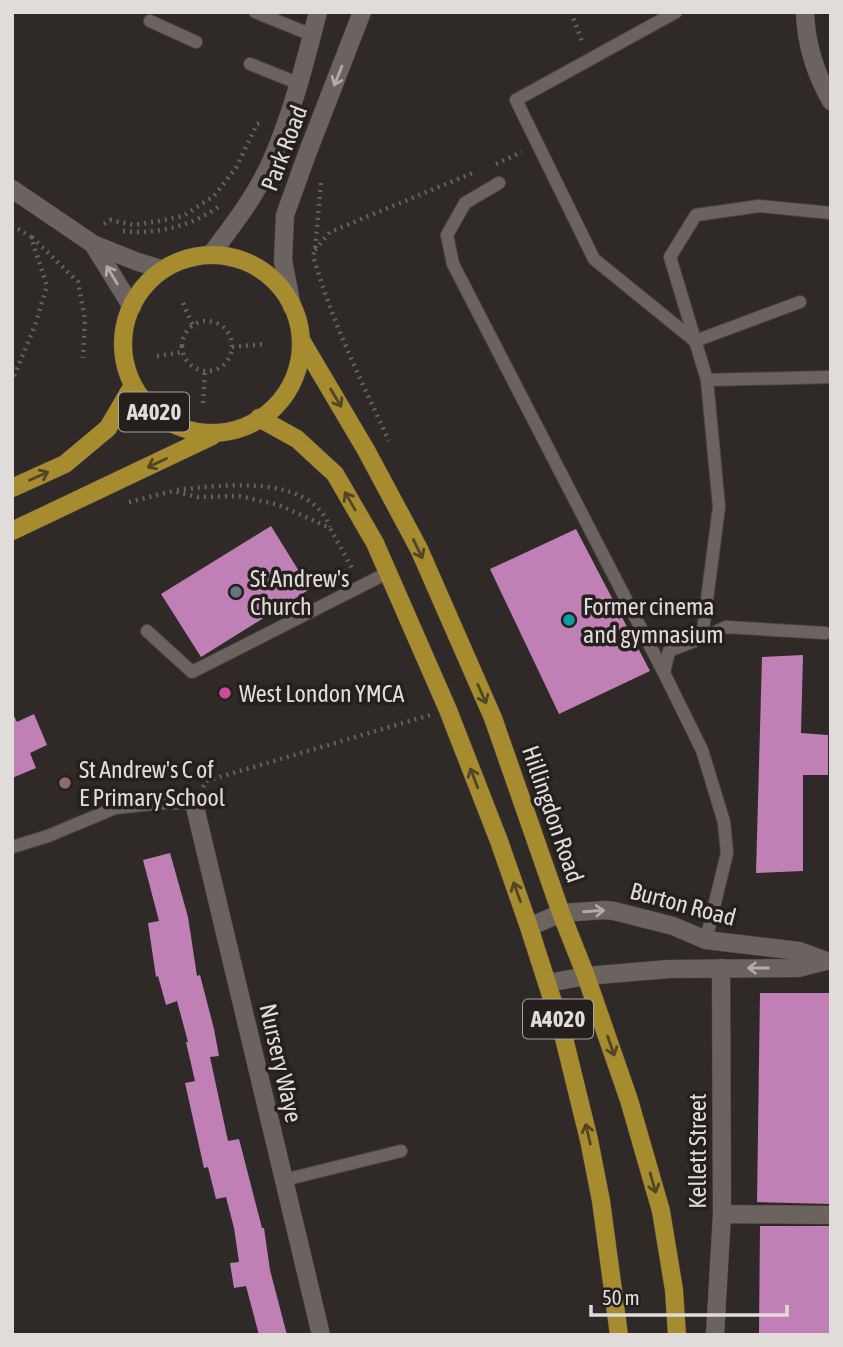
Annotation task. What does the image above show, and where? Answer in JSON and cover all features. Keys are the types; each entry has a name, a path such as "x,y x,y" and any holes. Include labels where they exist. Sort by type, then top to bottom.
{"main road":[{"name":"A4020","path":"12,531 219,433 240,428 259,418 281,399 297,372 301,340 292,307 270,274 235,256 212,253 188,257 161,269 132,307 126,323 124,355 132,385 141,400 165,421 194,433 219,433"},
{"name":"Hillingdon Road","path":"301,340 366,450 419,549 493,718 629,1100 661,1212 674,1290 677,1335"},
{"name":"A4020","path":"12,488 65,464 108,428 132,385"},
{"name":"A4020","path":"259,418 297,439 335,474 374,543 448,710 499,841 562,1030 601,1201 619,1335"}],"street":[{"name":"Park Road","path":"212,253 239,217 270,163 300,84 318,12"},
{"name":"Park Road","path":"292,307 283,260 285,215 362,12"},
{"path":"805,12 807,41 821,83 831,101"},
{"path":"12,189 93,244 161,269"},
{"path":"93,244 132,307"},
{"name":"Nursery Waye","path":"194,803 321,1335"},
{"name":"Burton Road","path":"529,927 561,913 607,910 673,926 706,940 799,951 828,961"},
{"name":"Burton Road","path":"548,983 586,976 670,969 798,968 828,961"},
{"name":"Kellett Street","path":"715,1335 722,1214 721,968"},
{"path":"722,1214 831,1215"}],"lane":[{"path":"255,12 312,35"},
{"path":"676,12 516,100 594,259 695,341"},
{"path":"150,21 196,41"},
{"path":"250,64 300,84"},
{"path":"499,183 465,203 447,234 453,264 702,750 724,822 727,853 706,940"},
{"path":"702,638 719,507 707,380 670,257 696,215 759,206 831,213"},
{"path":"695,341 800,302"},
{"path":"707,380 831,377"},
{"path":"147,631 192,672 387,573"},
{"path":"664,673 669,651 726,627 825,633"},
{"path":"12,847 48,836 116,808 161,803 194,803"},
{"path":"284,1180 401,1151"}],"path":[{"path":"571,12 583,46"},
{"path":"221,204 205,216 166,229 134,233 104,224 110,220 134,225 183,216 214,196 236,168 257,124 262,121 262,133"},
{"path":"315,250 330,232 523,153 517,141"},
{"path":"307,154 322,176 313,255 322,289 390,445"},
{"path":"12,225 31,237 78,282 85,319 83,358"},
{"path":"12,381 35,325 47,286 31,237"},
{"path":"184,303 193,326"},
{"path":"205,321 219,324 229,333 232,347 224,365 205,371 193,366 183,352 184,337 193,326 205,321"},
{"path":"232,347 265,344"},
{"path":"157,356 183,352"},
{"path":"203,403 205,371"},
{"path":"118,506 173,491 213,486 282,489 302,496 325,514 362,586"},
{"path":"173,491 198,497 239,496 279,505 330,528"},
{"path":"194,803 206,780 448,710"}],"building":[{"name":"St Andrew's Church","path":"271,526 310,589 201,657 161,594"},
{"name":"Former cinema and gymnasium","path":"576,529 650,671 559,714 490,569"},
{"path":"803,655 801,733 828,735 828,775 803,775 803,871 756,873 762,657"},
{"path":"12,712 17,722 34,714 47,745 30,753 36,768 12,778"},
{"path":"170,853 188,917 197,976 200,975 214,1029 219,1056 210,1057 228,1141 239,1139 264,1228 270,1270 287,1335 259,1335 246,1286 234,1288 230,1263 239,1262 234,1228 226,1197 216,1199 208,1167 204,1168 185,1083 195,1081 188,1042 177,1001 166,1005 158,976 156,977 148,923 159,921 143,860"},
{"path":"760,993 831,993 831,1204 757,1202"},
{"path":"760,1226 831,1226 831,1335 759,1335"}],"place":[{"name":"St Andrew's Church","path":"236,592"},
{"name":"Former cinema and gymnasium","path":"569,620"},
{"name":"West London YMCA","path":"225,693"},
{"name":"St Andrew's C of E Primary School","path":"65,783"}]}
